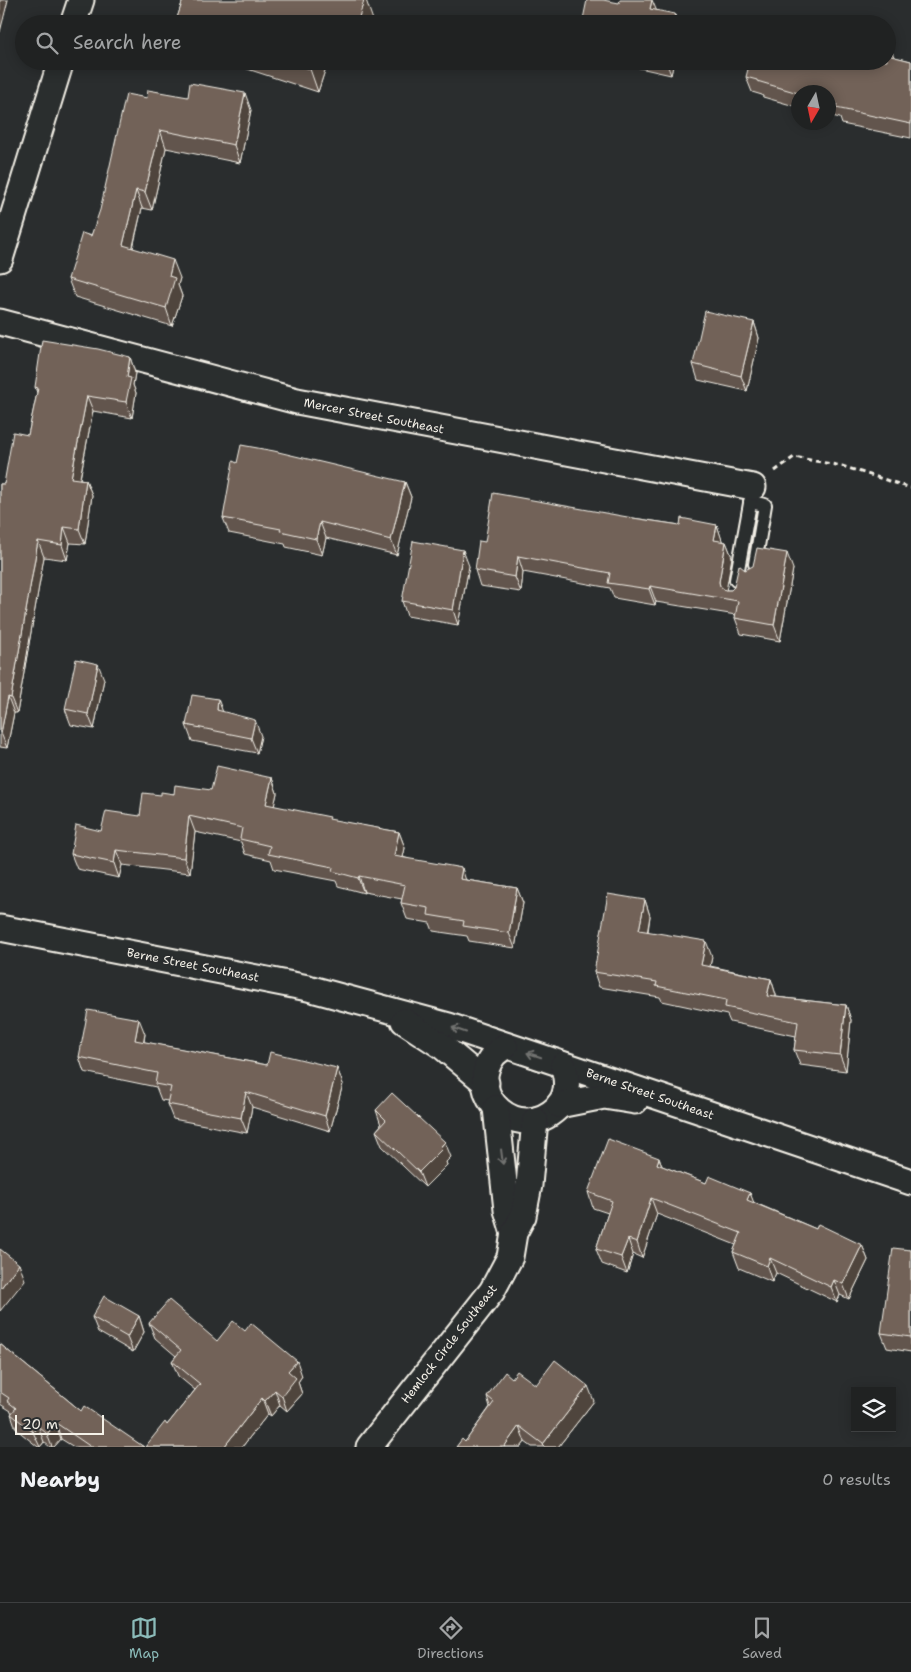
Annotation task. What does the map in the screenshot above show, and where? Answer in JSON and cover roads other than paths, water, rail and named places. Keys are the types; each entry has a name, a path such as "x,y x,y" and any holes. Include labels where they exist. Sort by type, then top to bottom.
{"street":[{"path":"76,15 81,0"},
{"path":"0,259 59,70"},
{"name":"Mercer Street Southeast","path":"0,322 298,401 751,494"},
{"name":"Berne Street Southeast","path":"0,928 308,988 448,1026 911,1182"},
{"name":"Berne Street Southeast","path":"385,1009 442,1046 486,1083 489,1097 496,1108"},
{"path":"486,1083 487,1068 494,1056 505,1046"},
{"name":"Berne Street Southeast","path":"536,1120 549,1115 559,1105 566,1093 568,1079 563,1065"},
{"name":"Berne Street Southeast","path":"559,1105 604,1096 673,1107 738,1124"},
{"path":"496,1108 508,1117 522,1121 536,1120"},
{"name":"Hemlock Circle Southeast","path":"496,1108 507,1210 514,1233"},
{"name":"Hemlock Circle Southeast","path":"369,1447 492,1291 510,1257 514,1233 523,1216 528,1193 536,1120"}],"lane":[{"path":"735,588 751,494 765,505 752,577"}]}
